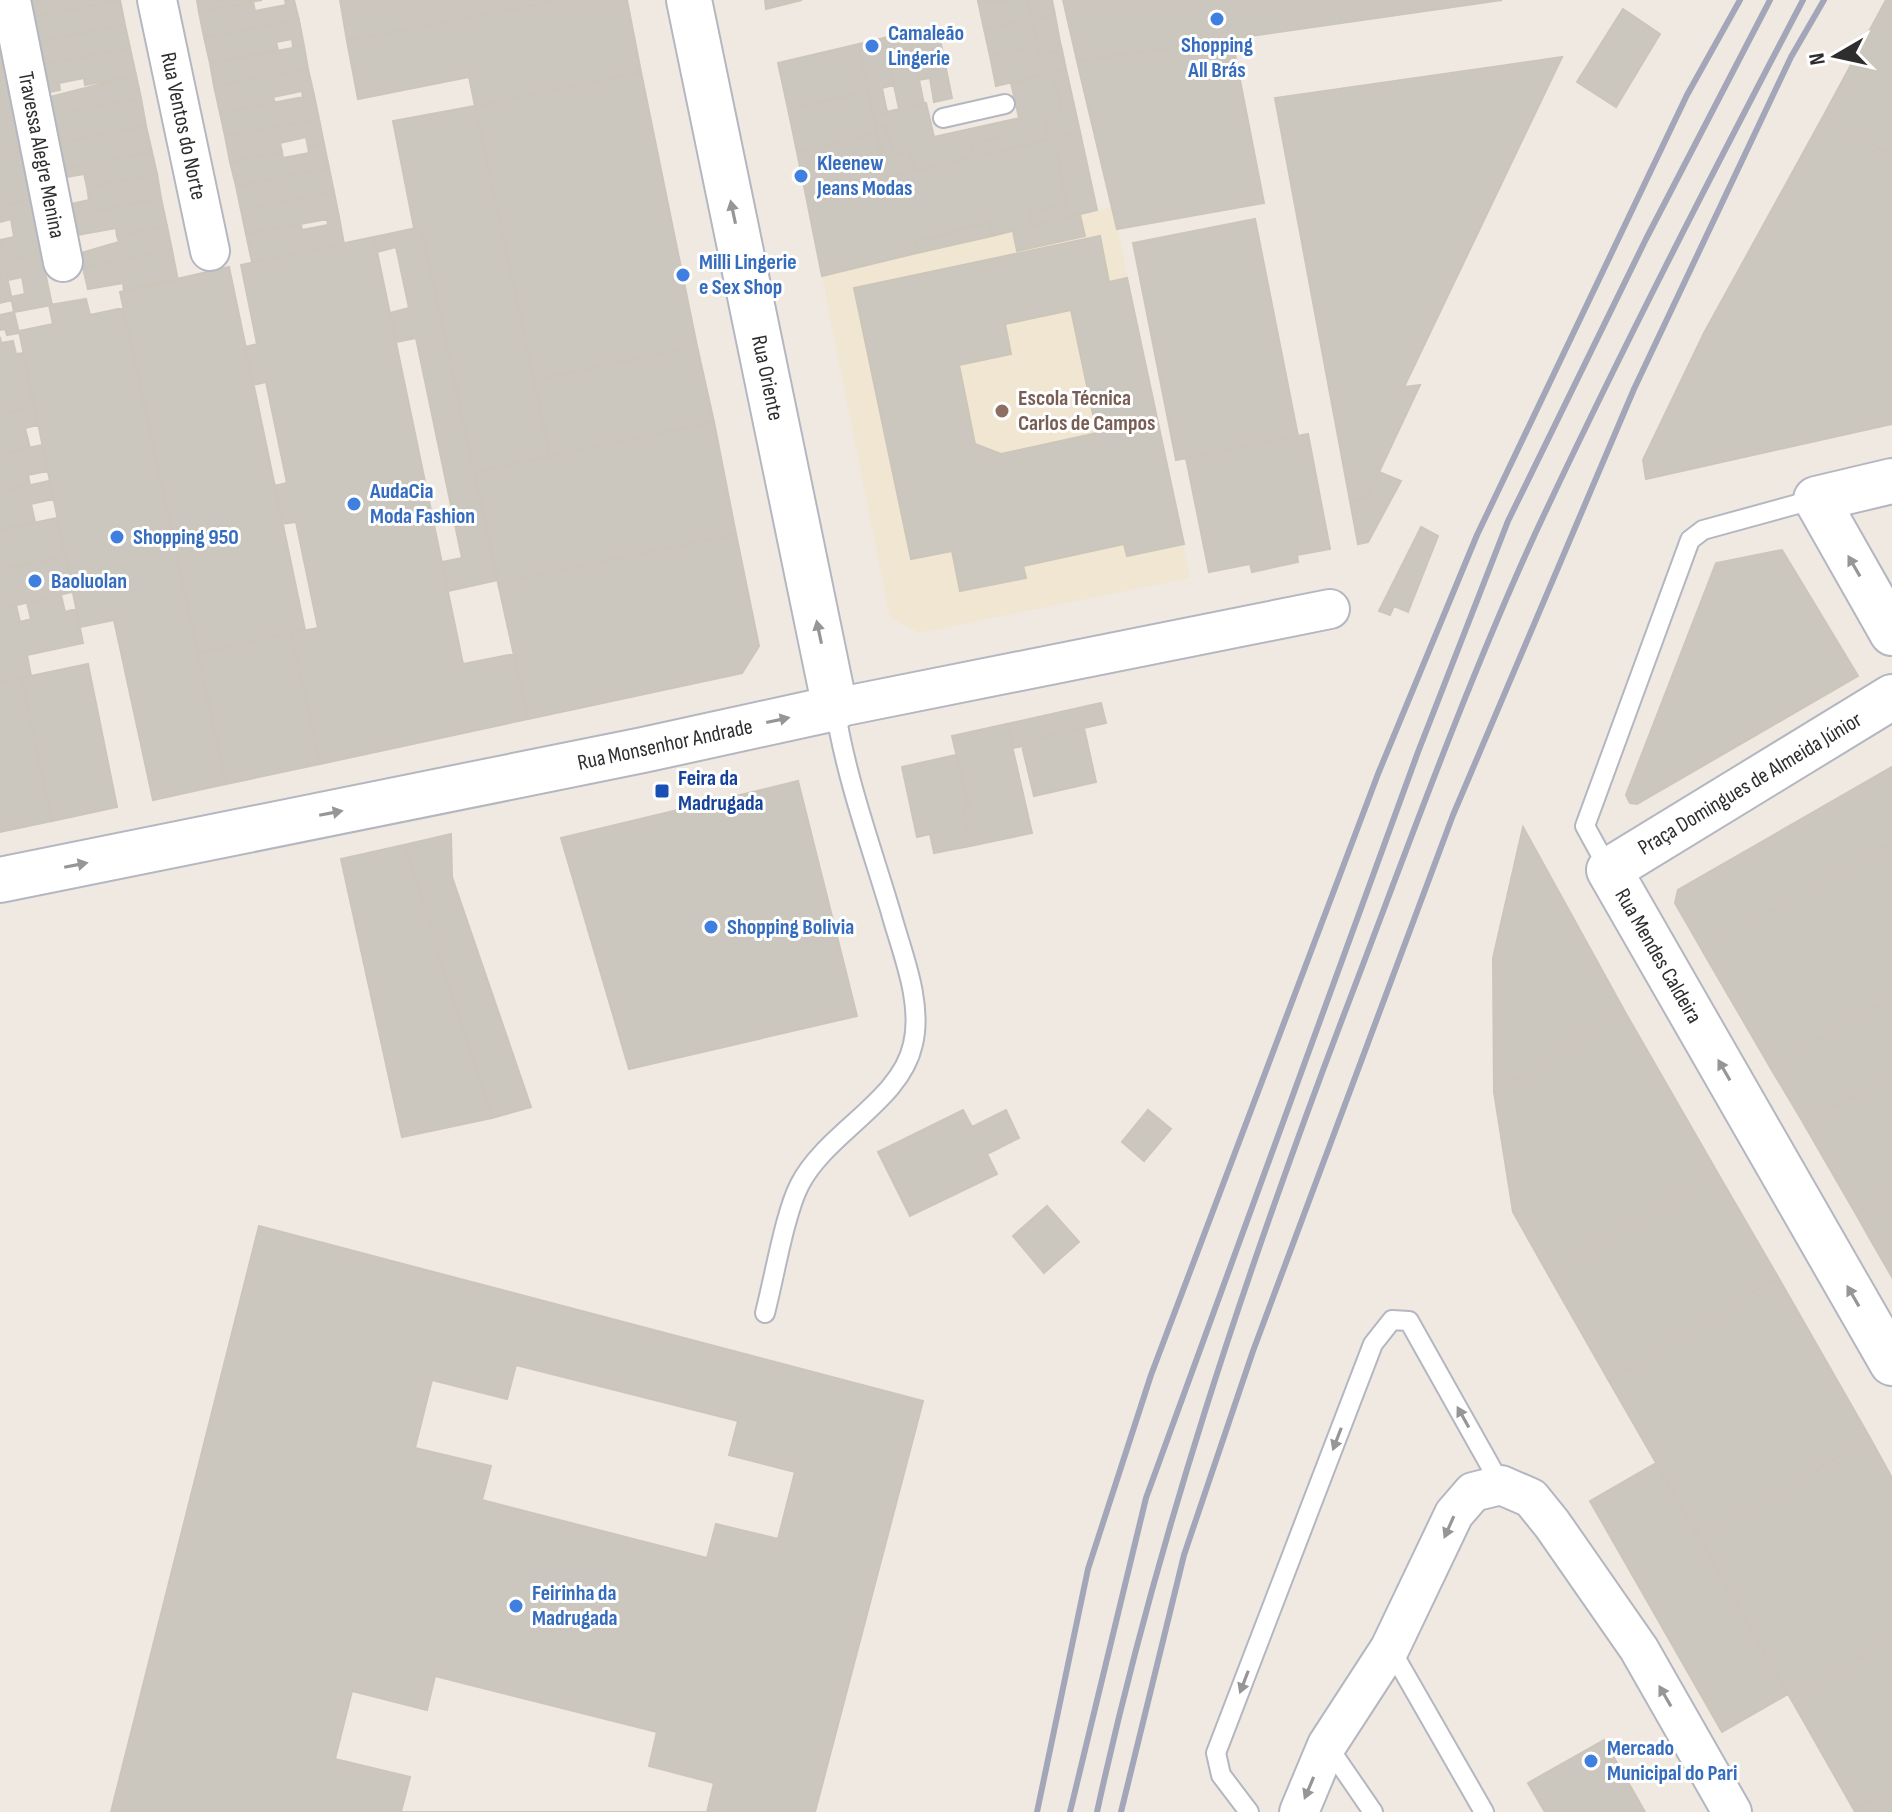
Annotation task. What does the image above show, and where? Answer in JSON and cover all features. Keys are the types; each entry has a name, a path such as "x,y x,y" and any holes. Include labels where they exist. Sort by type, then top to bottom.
{"main road":[{"name":"Rua Oriente","path":"689,0 835,708"},
{"path":"1892,481 1816,499 1892,633"},
{"name":"Praça Domingues de Almeida Júnior","path":"1609,870 1892,697"},
{"name":"Rua Monsenhor Andrade","path":"0,880 628,754 835,708"},
{"name":"Rua Mendes Caldeira","path":"1609,870 1892,1363"}],"street":[{"name":"Travessa Alegre Menina","path":"11,0 63,262"},
{"name":"Rua Ventos do Norte","path":"157,0 210,251"},
{"name":"Rua Monsenhor Andrade","path":"835,708 1330,609"},
{"path":"1299,1812 1327,1745 1390,1648 1454,1514 1473,1492 1501,1485 1531,1498 1552,1524 1639,1649 1732,1812"}],"lane":[{"path":"943,118 1005,104"},
{"name":"Rua Mendes Caldeira","path":"1609,870 1585,826 1687,546 1703,530 1816,499"},
{"path":"765,1313 799,1185 826,1145 859,1120 899,1076 913,1045 915,1009 905,965 848,769 835,708"},
{"path":"1249,1812 1221,1775 1216,1753 1373,1344 1392,1320 1409,1321 1501,1485"},
{"path":"1390,1648 1484,1812"},
{"path":"1327,1745 1373,1812"}],"shaded area":[{"name":"Escola Técnica Carlos de Campos","path":"1113,207 1190,578 919,633 890,617 822,276"}],"building":[{"path":"31,0 120,0 34,16"},
{"path":"120,0 125,25 39,41 34,16"},
{"path":"197,0 262,0 199,12"},
{"path":"285,0 294,0 299,20 204,37 199,12 253,2 255,11 286,5"},
{"path":"340,0 559,0 347,41"},
{"path":"559,0 627,0 641,72 475,106 469,77 358,99 347,41"},
{"path":"765,0 802,0 766,9"},
{"path":"1028,0 1032,19 984,29 978,1"},
{"path":"1028,0 1052,0 1055,15 1032,19"},
{"name":"Shopping All Brás","path":"1063,0 1502,0 1077,61"},
{"path":"1886,0 1892,0 1892,156 1824,115"},
{"path":"1623,9 1660,34 1616,107 1577,82"},
{"path":"1055,15 1060,42 1038,46 1032,19"},
{"path":"1032,19 1038,46 990,56 984,29"},
{"path":"299,20 304,46 293,47 292,39 276,42 278,50 210,63 204,37"},
{"path":"125,25 130,48 43,65 39,41"},
{"path":"937,25 952,98 934,102 930,78 918,80 909,32"},
{"path":"909,32 924,104 899,109 884,38"},
{"path":"884,38 894,85 882,88 887,112 873,115 859,44"},
{"path":"1232,39 1264,203 1117,229 1077,61"},
{"path":"1060,42 1062,50 1039,55 1038,46"},
{"path":"859,44 868,91 788,109 778,63"},
{"path":"304,46 308,69 214,86 210,63"},
{"path":"1038,46 1039,55 1062,50 1066,69 996,86 990,56"},
{"path":"0,47 11,97 0,99"},
{"path":"130,48 136,75 85,85 84,78 59,83 60,90 49,92 43,65"},
{"path":"1562,57 1404,387 1420,385 1379,472 1367,497 1350,501 1275,98"},
{"path":"308,69 314,95 303,98 302,91 273,97 275,103 220,113 214,86"},
{"path":"1066,69 1080,132 1049,139 1045,118 1062,115 1053,73"},
{"path":"641,72 697,346 534,380 475,106"},
{"path":"1053,73 1062,115 1045,118 1049,139 1009,149 1006,136 972,143 974,157 914,171 910,151 893,155 886,125 876,127 873,115 926,103 934,137 1019,118 1011,83"},
{"path":"136,75 141,98 53,115 50,97"},
{"path":"868,91 877,133 797,152 788,109"},
{"path":"314,95 319,119 225,136 220,113"},
{"path":"11,97 21,153 0,157 0,99"},
{"path":"141,98 146,126 59,143 53,115"},
{"path":"475,106 550,456 474,472 421,227 414,228 393,121"},
{"path":"1824,115 1892,156 1892,424 1646,479 1643,460 1704,333"},
{"path":"319,119 324,144 308,147 306,137 280,143 282,152 230,162 225,136"},
{"path":"886,125 893,155 910,151 914,171 886,178 876,127"},
{"path":"146,126 152,152 64,169 59,143"},
{"path":"1080,132 1097,210 1032,226 1029,212 1067,204 1054,138"},
{"path":"877,133 886,178 806,196 797,152"},
{"path":"1006,136 1009,149 974,157 972,143"},
{"path":"1054,138 1067,204 1029,212 1032,226 992,236 989,222 951,230 951,234 915,242 917,253 822,276 806,196"},
{"path":"324,144 329,168 236,186 230,162 282,152 283,158 309,153 308,147"},
{"path":"152,152 157,174 87,187 84,174 66,177 64,169"},
{"path":"21,153 31,199 0,206 0,157"},
{"path":"329,168 334,192 241,210 236,186"},
{"path":"157,174 161,198 73,215 71,204 89,200 87,187"},
{"path":"334,192 339,217 246,234 241,210"},
{"path":"161,198 167,226 117,236 116,228 77,235 73,215"},
{"path":"31,199 41,253 3,261 0,240 14,237 11,219 0,222 0,206"},
{"path":"1080,215 1085,236 1017,251 1013,231"},
{"path":"339,217 344,244 252,262 246,234 301,224 302,230 328,225 327,219"},
{"path":"1255,219 1298,436 1176,460 1133,243"},
{"path":"989,222 992,236 917,253 915,242"},
{"path":"167,226 172,250 83,268 81,253 119,242 117,236"},
{"path":"421,227 498,580 448,591 442,562 462,558 416,338 396,342 390,313 409,308 396,247 377,252 374,237"},
{"name":"Escola Técnica Carlos de Campos","path":"1100,236 1109,282 1127,278 1184,544 1127,556 1124,544 1023,566 1026,578 960,591 952,551 911,559 854,288","holes":["1071,310 1097,433 1001,454 975,444 959,365 1011,354 1005,324"]},
{"name":"AudaCia Moda Fashion","path":"374,237 463,664 514,654 528,719 320,764 291,633 318,628 296,522 282,524 274,486 287,483 266,382 253,385 245,347 257,344 241,265"},
{"path":"0,249 8,282 0,284"},
{"path":"172,250 178,281 124,291 123,283 88,289 83,268"},
{"path":"41,253 52,305 14,312 11,297 25,294 22,277 8,280 3,261"},
{"path":"229,267 305,630 198,653 120,292"},
{"path":"8,282 12,300 0,303 0,284"},
{"name":"Shopping 950","path":"86,299 90,315 123,308 226,784 153,800 114,620 80,627 19,331 53,324 49,305"},
{"path":"14,312 19,333 7,335 5,329 0,330 0,315"},
{"path":"0,337 1,343 13,341 16,354 23,353 34,407 0,414"},
{"path":"697,346 714,422 550,456 534,380"},
{"path":"34,407 38,425 25,428 30,448 0,454 0,414"},
{"path":"714,422 736,534 498,583 474,472"},
{"path":"1308,434 1330,549 1297,555 1298,562 1252,572 1250,564 1209,572 1186,458"},
{"path":"42,445 48,471 28,475 30,485 0,492 0,454"},
{"path":"1379,472 1401,481 1368,542 1358,544 1350,501 1367,497"},
{"path":"49,481 54,499 31,504 35,522 0,530 0,492"},
{"path":"57,518 65,556 0,570 0,530"},
{"path":"1421,527 1438,536 1408,612 1394,606 1390,615 1379,611"},
{"path":"736,534 759,646 742,673 528,719 498,583"},
{"path":"1782,550 1858,676 1637,804 1630,803 1626,795 1716,563"},
{"name":"Baoluolan","path":"65,556 72,592 0,609 0,570"},
{"path":"61,595 65,612 76,609 83,643 27,655 31,676 0,683 0,609 16,605 20,622 31,619 27,603"},
{"path":"291,633 320,764 226,784 198,653"},
{"path":"88,664 117,807 52,821 21,678"},
{"path":"21,678 52,821 0,832 0,683"},
{"path":"1101,703 1106,723 1021,742 1023,746 1013,748 1007,724"},
{"path":"1007,724 1032,833 965,847 962,834 968,833 963,809 969,808 952,736"},
{"path":"1084,728 1096,782 1034,796 1021,742"},
{"path":"956,755 969,808 963,809 968,833 962,834 965,847 934,853 930,834 917,837 902,767"},
{"path":"1892,767 1892,842 1702,950 1675,903 1678,890"},
{"name":"Shopping Bolivia","path":"798,781 857,1016 629,1069 561,838"},
{"path":"1523,827 1625,1012 1494,1092 1493,958"},
{"path":"451,834 452,877 531,1107 492,1118 404,845"},
{"path":"1892,842 1892,997 1770,1067 1702,950"},
{"path":"404,845 492,1118 402,1137 341,859"},
{"path":"1892,997 1892,1074 1804,1124 1770,1067"},
{"path":"1625,1012 1717,1172 1548,1274 1513,1212 1494,1092"},
{"path":"1892,1074 1892,1192 1856,1214 1804,1124"},
{"path":"963,1110 972,1127 1006,1110 1019,1138 987,1154 997,1174 910,1216 878,1152"},
{"path":"1148,1110 1171,1129 1144,1161 1122,1142"},
{"path":"1717,1172 1778,1277 1609,1381 1548,1274"},
{"path":"1892,1192 1892,1227 1870,1239 1856,1214"},
{"path":"1047,1206 1079,1242 1044,1273 1013,1236"},
{"name":"Feirinha da Madrugada","path":"259,1226 923,1401 815,1812 111,1812"},
{"path":"1892,1227 1892,1277 1870,1239"},
{"path":"1778,1277 1870,1438 1700,1539 1609,1381"},
{"path":"516,1365 738,1421 729,1455 795,1472 778,1539 716,1524 707,1558 482,1500 491,1466 415,1448 432,1380 507,1399"},
{"path":"1870,1438 1892,1478 1892,1638 1791,1699 1700,1539"},
{"path":"1656,1463 1788,1694 1722,1732 1590,1501"},
{"path":"1892,1638 1892,1788 1854,1810 1791,1699"},
{"path":"435,1676 657,1732 649,1766 714,1783 707,1812 401,1812 410,1777 335,1759 352,1691 427,1710"},
{"name":"Mercado Municipal do Pari","path":"1604,1740 1645,1812 1545,1812 1528,1783"},
{"path":"1892,1788 1892,1812 1855,1812 1854,1810"}],"railway":[{"path":"1037,1812 1088,1569 1151,1375 1378,774 1477,535 1687,95 1740,0"},
{"path":"1070,1812 1146,1498 1418,752 1508,521 1646,239 1770,0"},
{"path":"1097,1812 1147,1610 1205,1410 1307,1114 1435,774 1535,534 1666,266 1803,0"},
{"path":"1121,1812 1184,1555 1253,1351 1453,815 1634,389 1791,57 1824,0"}],"place":[{"name":"Shopping All Brás","path":"1217,19"},
{"name":"Camaleão Lingerie","path":"872,46"},
{"name":"Kleenew Jeans Modas","path":"801,176"},
{"name":"Milli Lingerie e Sex Shop","path":"683,275"},
{"name":"Escola Técnica Carlos de Campos","path":"1002,411"},
{"name":"AudaCia Moda Fashion","path":"354,504"},
{"name":"Shopping 950","path":"117,537"},
{"name":"Baoluolan","path":"35,581"},
{"name":"Feira da Madrugada","path":"662,791"},
{"name":"Shopping Bolivia","path":"711,927"},
{"name":"Feirinha da Madrugada","path":"516,1606"},
{"name":"Mercado Municipal do Pari","path":"1591,1761"}]}
